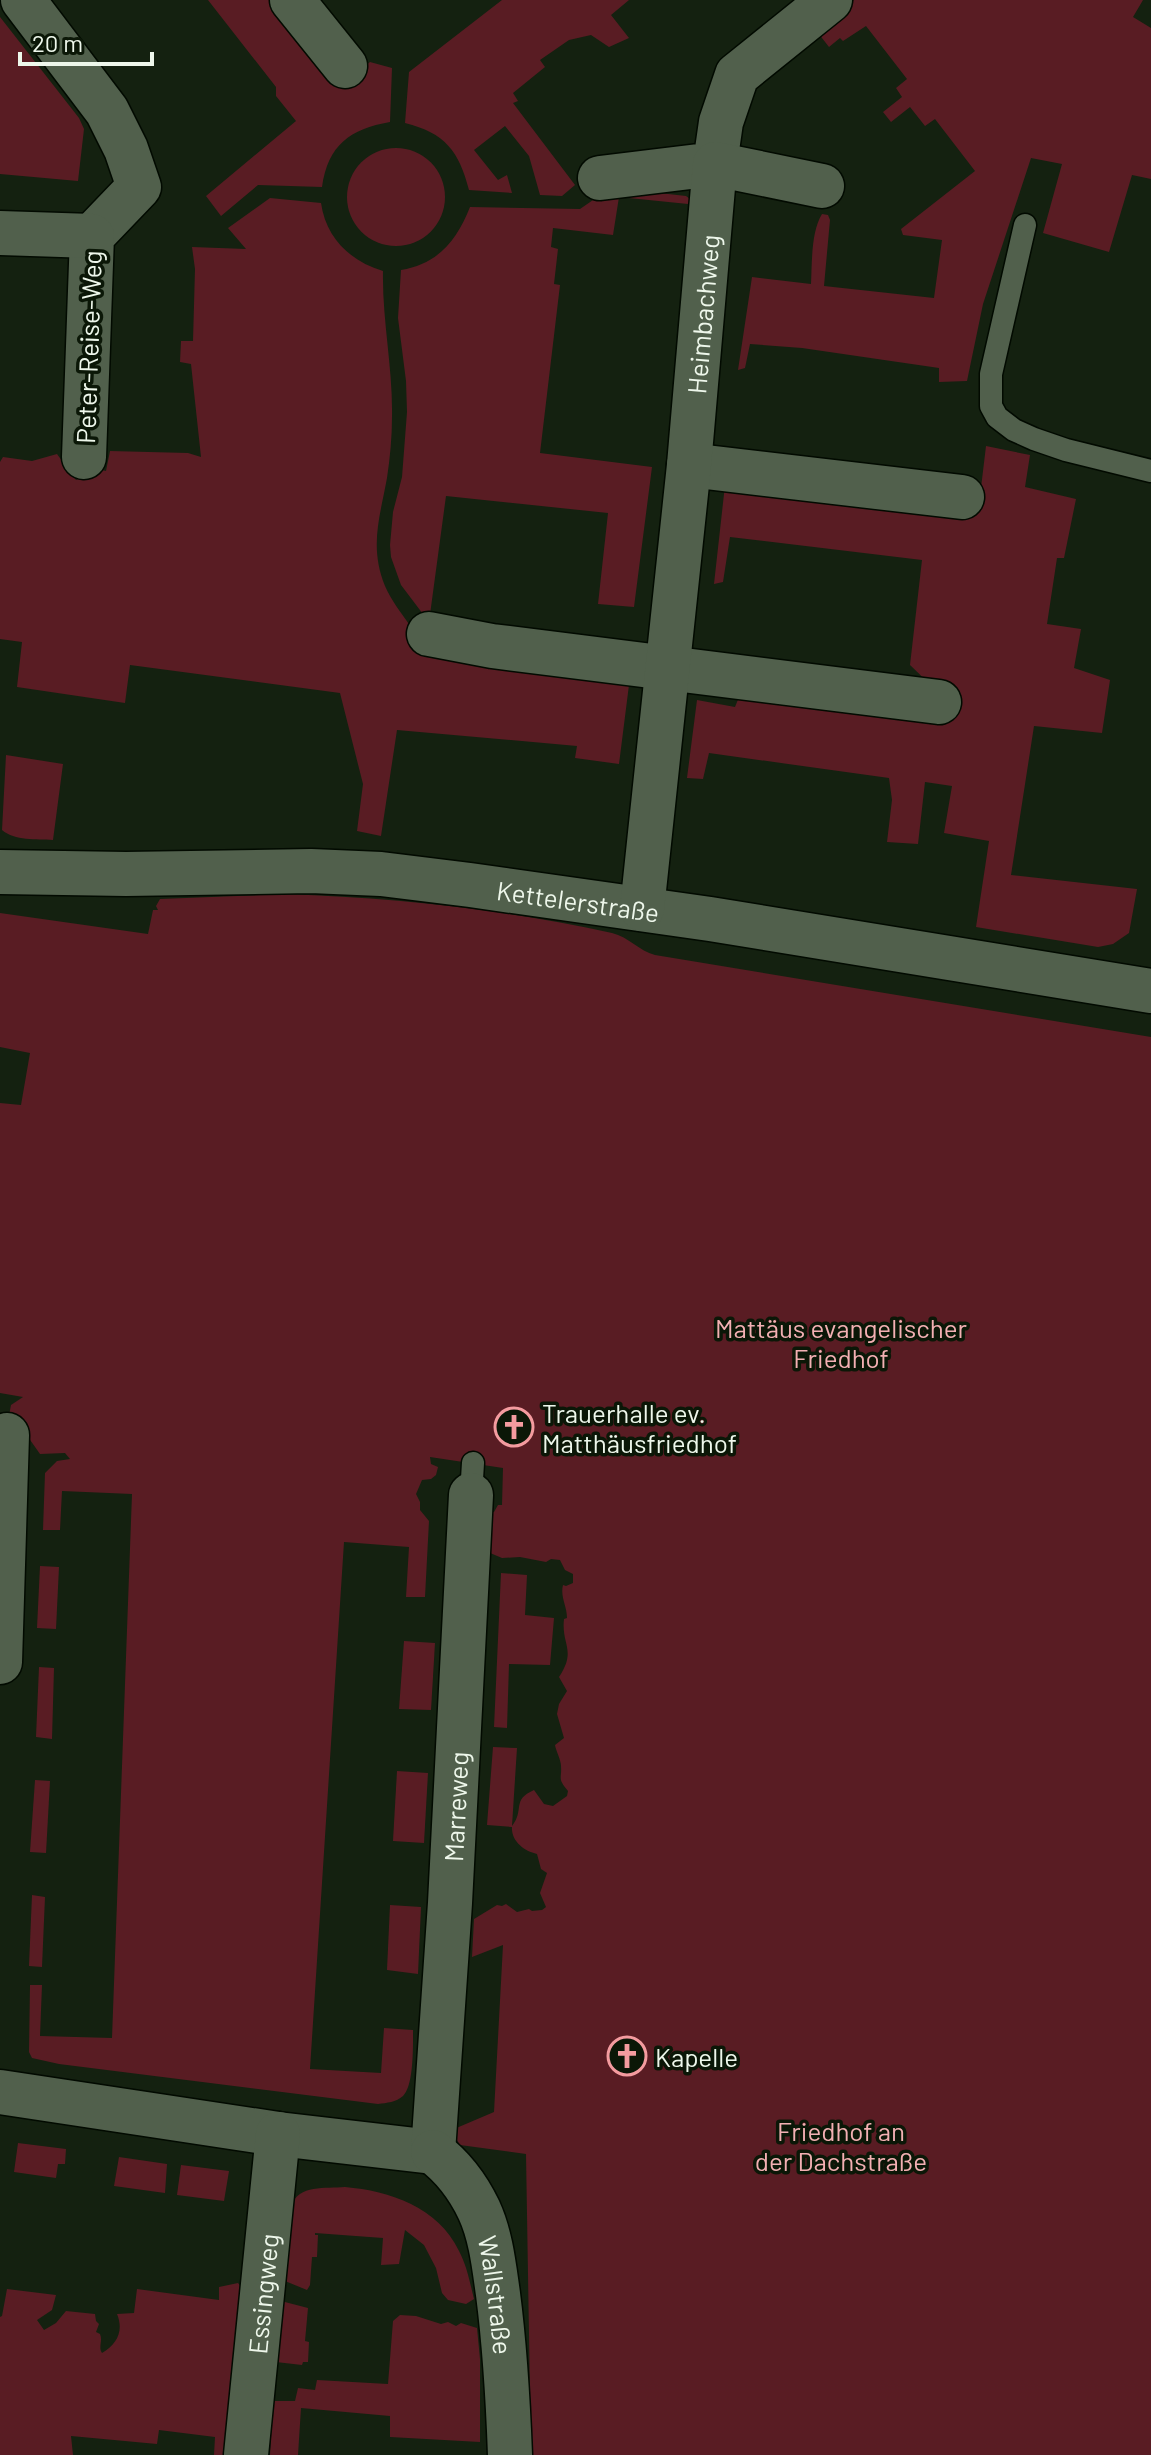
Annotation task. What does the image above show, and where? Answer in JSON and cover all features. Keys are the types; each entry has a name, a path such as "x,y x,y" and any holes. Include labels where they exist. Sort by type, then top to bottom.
{"street":[{"name":"Peter-Reise-Weg","path":"23,0 107,111 126,149 139,187 92,236 84,457"},
{"path":"292,0 345,66"},
{"name":"Heimbachweg","path":"642,909 689,465 721,122 737,75 830,0"},
{"path":"600,178 715,164 822,186"},
{"name":"Peter-Reise-Weg","path":"0,233 92,236"},
{"path":"689,465 962,497"},
{"path":"429,634 492,646 939,702"},
{"name":"Kettelerstraße","path":"0,872 126,874 311,871 381,874 642,909 1151,991"},
{"path":"0,1662 7,1435"},
{"name":"Marreweg","path":"433,2152 450,1903 472,1479"},
{"path":"0,2092 278,2134 433,2152"},
{"name":"Essingweg","path":"246,2455 278,2134"},
{"name":"Wallstraße","path":"433,2152 451,2167 466,2186 479,2209 488,2239 494,2263 505,2359 510,2455"}],"lane":[{"path":"1025,225 991,374 991,406 997,417 1014,430 1034,439 1151,471"}],"green space":[{"path":"208,0 272,0 339,86 370,62 392,68 390,122 363,129 343,141 330,160 322,187 258,185 221,216 206,196 296,121 276,96 276,87"},
{"path":"502,0 629,0 611,15 629,38 609,47 591,35 569,40 540,60 545,67 513,93 518,101 513,103 575,185 562,196 540,195 529,156 505,126 474,150 498,180 507,175 512,193 469,190 460,164 448,146 430,132 405,123 409,72"},
{"path":"854,0 1143,0 1133,17 1151,28 1151,179 1132,175 1109,252 1043,233 1062,164 1031,158 983,304 967,381 939,382 939,368 802,348 750,344 745,368 738,370 752,277 811,284 814,239 822,214 828,215 830,220 824,286 934,298 942,240 903,235 901,229 975,171 935,119 925,126 910,107 891,122 883,112 902,97 896,88 907,79 866,26 829,47 815,29"},
{"path":"0,17 79,118 84,129 78,181 0,174"},
{"path":"396,148 415,151 431,162 442,178 445,197 442,216 431,232 415,243 396,246 377,243 361,232 350,216 347,197 350,178 361,162 377,151"},
{"path":"615,188 686,196 690,202 619,197 613,235 553,228 551,247 558,249 554,284 560,285 540,453 652,467 634,607 598,604 608,513 446,496 429,622 401,585 390,545 393,512 402,477 407,412 398,318 401,270 426,262 444,249 459,230 470,207 580,209"},
{"path":"270,198 321,203 328,227 342,246 360,261 383,271 392,425 377,545 380,571 393,602 411,627 630,677 619,764 575,758 577,746 397,730 381,836 357,831 363,784 340,693 130,665 125,703 17,687 22,642 0,639 0,462 3,457 32,461 57,454 76,480 98,469 106,471 110,451 188,453 201,457 191,364 180,362 181,341 193,341 195,269 192,247 246,249 228,228"},
{"path":"986,446 1030,455 1025,487 1076,499 1064,558 1057,558 1047,624 1081,629 1074,668 1110,680 1102,733 1034,726 1011,875 1137,889 1129,933 1113,944 1098,947 976,927 989,841 944,833 952,786 925,782 918,844 887,842 892,800 889,778 709,753 703,779 687,778 697,700 735,707 739,697 939,693 910,665 922,560 730,537 723,582 714,584 725,485 978,513"},
{"path":"6,755 63,764 53,840 19,838 2,830"},
{"path":"286,894 368,898 531,917 612,933 655,955 1151,1037 1151,2455 531,2455 526,2154 460,2145 454,2129 494,2112 503,1945 472,1957 474,1919 497,1905 506,1904 517,1912 546,1907 540,1893 547,1873 541,1869 537,1854 519,1845 512,1827 487,1825 493,1747 517,1748 512,1826 520,1802 527,1794 534,1790 544,1804 553,1806 567,1796 568,1791 561,1781 561,1764 555,1745 564,1738 557,1714 567,1691 559,1677 568,1654 564,1628 567,1614 562,1589 563,1585 573,1583 573,1574 565,1570 560,1560 546,1562 520,1557 502,1558 483,1550 484,1513 494,1512 498,1505 502,1505 503,1468 430,1457 431,1464 438,1467 436,1475 422,1480 416,1494 420,1510 429,1521 425,1597 406,1597 409,1547 344,1542 310,2069 381,2073 384,2028 413,2030 413,2055 407,2091 394,2101 378,2104 32,2058 29,2052 30,1985 42,1985 40,2036 112,2038 132,1494 62,1491 60,1530 43,1530 45,1473 57,1461 70,1459 65,1453 40,1454 21,1427 8,1421 11,1405 23,1397 0,1393 0,1103 21,1105 30,1053 0,1047 0,913 148,934 153,910 158,910 156,906 160,899"},
{"path":"40,1566 59,1567 56,1629 37,1628"},
{"path":"501,1573 527,1575 525,1615 554,1618 550,1665 509,1664 507,1728 494,1727"},
{"path":"404,1641 435,1643 431,1710 399,1709"},
{"path":"39,1667 54,1668 52,1739 36,1737"},
{"path":"397,1771 428,1773 424,1843 393,1841"},
{"path":"35,1780 50,1781 46,1853 30,1852"},
{"path":"32,1895 45,1897 42,1967 29,1966"},
{"path":"390,1905 421,1907 418,1974 387,1970"},
{"path":"18,2143 66,2149 65,2164 58,2164 56,2178 14,2172"},
{"path":"119,2157 167,2164 165,2193 114,2186"},
{"path":"181,2165 229,2171 224,2201 177,2195"},
{"path":"345,2187 395,2197 426,2212 439,2223 462,2257 474,2299 466,2304 448,2300 442,2293 436,2268 424,2245 405,2230 399,2264 381,2265 383,2238 315,2233 318,2235 317,2257 312,2257 307,2290 285,2281 291,2206 295,2199 314,2189"},
{"path":"238,2283 246,2293 227,2455 214,2455 215,2437 159,2430 157,2444 71,2436 73,2455 0,2455 0,2317 7,2289 56,2295 52,2310 37,2320 44,2330 56,2323 66,2311 95,2314 102,2353 112,2346 118,2336 120,2326 117,2314 134,2313 137,2289 219,2300 219,2287"},
{"path":"281,2301 308,2308 305,2341 309,2342 308,2362 302,2365 276,2362"},
{"path":"400,2315 477,2328 480,2442 390,2437 390,2416 301,2408 298,2455 270,2455 273,2401 295,2401 298,2388 315,2390 317,2380 388,2384 393,2321"}],"place":[{"name":"Trauerhalle ev. Matthäusfriedhof","path":"514,1427"},
{"name":"Kapelle","path":"627,2056"}],"park label":[{"name":"Mattäus evangelischer Friedhof","path":"841,1342"},
{"name":"Friedhof an der Dachstraße","path":"841,2145"}]}
